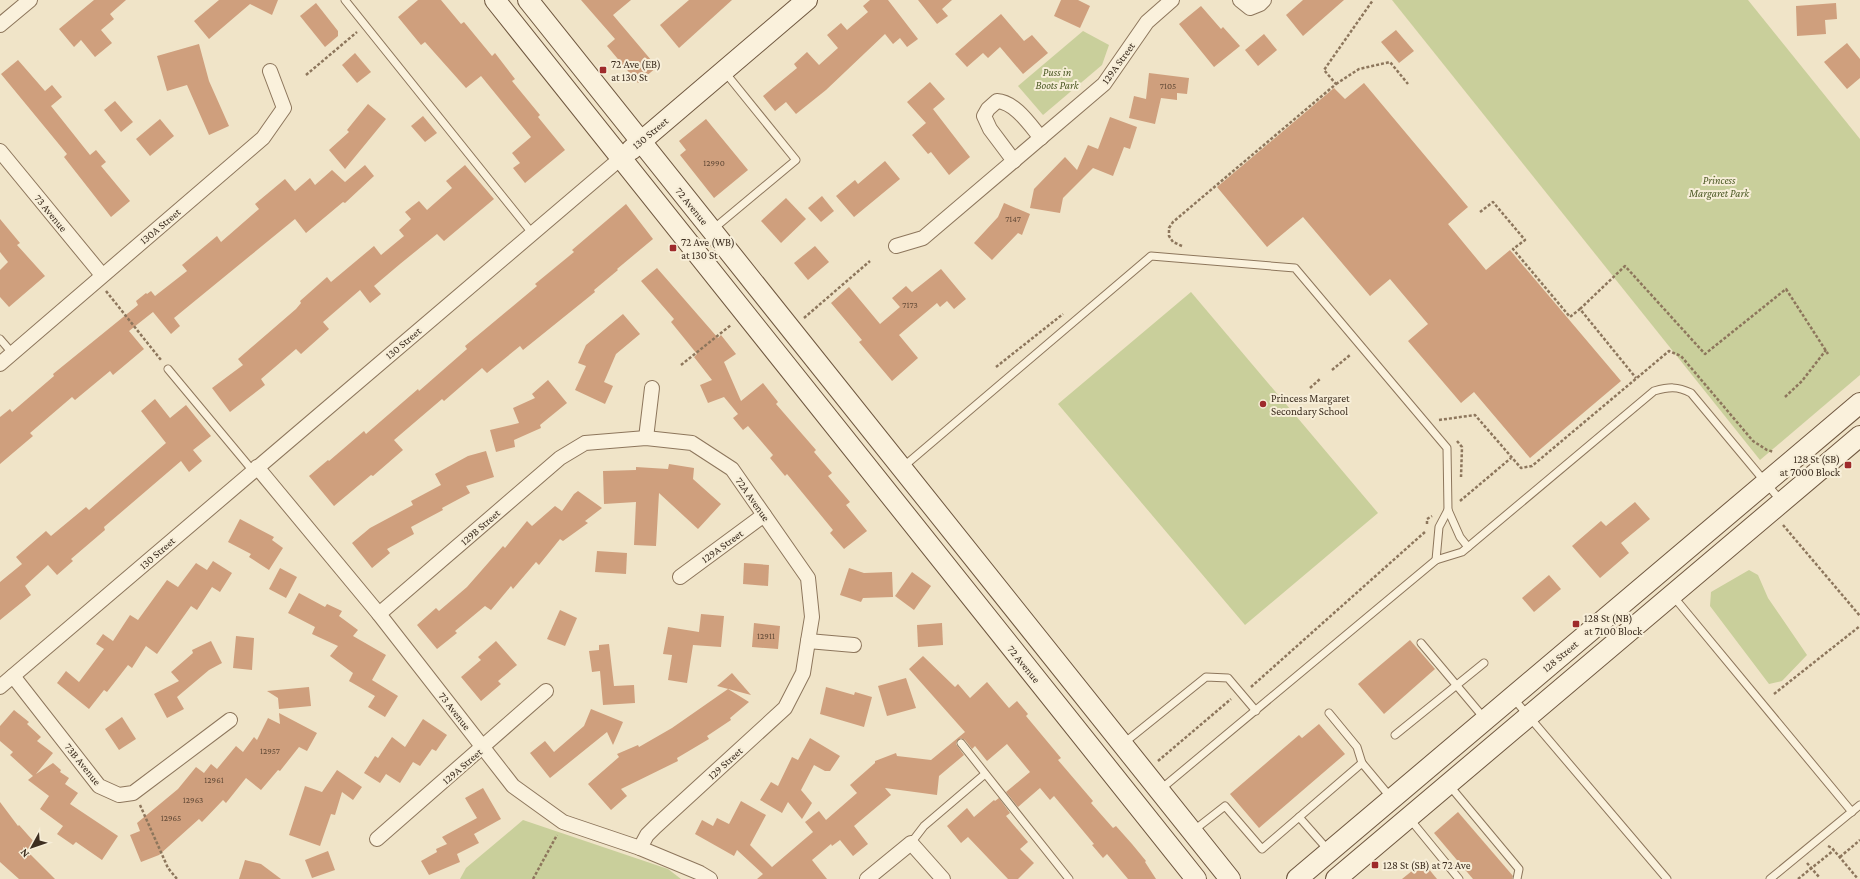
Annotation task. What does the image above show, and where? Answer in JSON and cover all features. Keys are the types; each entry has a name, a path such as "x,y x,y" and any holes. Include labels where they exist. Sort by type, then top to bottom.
{"main road":[{"name":"72 Avenue","path":"495,0 1196,879"},
{"name":"72 Avenue","path":"528,0 1230,879"},
{"name":"130 Street","path":"621,158 807,0"},
{"name":"128 Street","path":"1297,879 1860,403"},
{"path":"1336,879 1860,436"},
{"path":"851,448 870,454 883,465 902,469"}],"street":[{"path":"0,25 30,0"},
{"name":"129A Street","path":"896,246 923,238 1104,84 1147,22 1172,0"},
{"path":"1240,0 1250,8 1260,4 1264,0"},
{"name":"130A Street","path":"0,364 263,138 284,108 270,71"},
{"path":"1014,161 990,129 984,116 988,109 997,101 1004,102 1029,123 1041,138"},
{"name":"73 Avenue","path":"0,150 102,275"},
{"name":"130 Street","path":"0,687 621,158"},
{"path":"646,438 652,388"},
{"name":"72A Avenue","path":"585,443 646,438 692,443 732,469 808,578 812,617 802,673"},
{"name":"129B Street","path":"379,614 560,458 585,443"},
{"name":"73 Avenue","path":"255,469 379,614 513,786 549,814 575,827 640,848 700,873 710,879"},
{"name":"129A Street","path":"680,577 764,515"},
{"path":"808,642 854,645"},
{"name":"129 Street","path":"640,848 647,835 785,708 802,673"},
{"name":"73B Avenue","path":"13,676 99,786 119,795 133,793 230,720"},
{"name":"129A Street","path":"378,839 546,691"},
{"path":"867,879 911,843 943,879"}],"lane":[{"path":"345,0 532,233"},
{"path":"711,230 796,160 724,71"},
{"path":"902,469 1151,256 1295,268 1447,448 1448,510 1460,538 1468,547"},
{"path":"0,339 13,354"},
{"path":"168,369 255,469"},
{"path":"1159,791 1436,560 1462,552 1654,391 1671,386 1680,388 1691,394 1782,502"},
{"path":"1436,560 1439,527 1448,510"},
{"path":"1672,596 1852,812"},
{"path":"1421,643 1485,720"},
{"path":"1395,735 1484,663"},
{"path":"1123,745 1206,677 1228,678 1256,711"},
{"path":"1512,697 1667,879"},
{"path":"1329,713 1357,747 1362,763 1392,799"},
{"path":"961,743 1069,879"},
{"path":"1192,832 1225,806 1262,849 1362,763"},
{"path":"911,843 924,826 985,774"},
{"path":"1448,784 1519,869 1516,879"},
{"path":"1770,879 1860,805"},
{"path":"1299,817 1329,852"},
{"path":"1409,818 1459,879"}],"path":[{"path":"1336,84 1324,70 1373,0"},
{"path":"306,75 366,26"},
{"path":"1306,109 1336,84 1359,69 1390,62 1408,84"},
{"path":"1480,212 1493,202 1524,240 1514,249 1570,317 1625,266 1705,354 1786,289 1828,354"},
{"path":"802,320 870,261"},
{"path":"106,291 168,369"},
{"path":"1580,309 1636,378"},
{"path":"681,365 733,323"},
{"path":"1785,396 1802,381 1826,350"},
{"path":"1332,370 1350,355"},
{"path":"1310,388 1320,379"},
{"path":"1459,501 1511,458"},
{"path":"1249,688 1426,532 1427,519 1432,515"},
{"path":"1781,522 1860,616"},
{"path":"1774,694 1860,626"},
{"path":"1155,763 1231,698"},
{"path":"139,803 168,868 177,879"},
{"path":"533,879 558,836 557,831"},
{"path":"1817,840 1834,850 1858,879"},
{"path":"1840,857 1860,840"},
{"path":"1798,879 1834,850"},
{"path":"1806,861 1819,877"}],"green space":[{"name":"Princess Margaret Park","path":"1392,0 1748,0 1860,139 1860,375 1760,460"},
{"name":"Puss in Boots Park","path":"1083,31 1109,45 1102,65 1043,115 1018,86"},
{"path":"1191,292 1378,513 1245,625 1058,404"},
{"path":"1749,570 1758,575 1768,598 1807,655 1782,681 1769,684 1710,606 1711,592"},
{"path":"523,820 668,869 681,879 460,879 466,868"}],"building":[{"path":"94,0 126,0 110,14 114,19 101,30 112,43 95,57 81,40 74,47 59,29"},
{"path":"219,0 278,0 272,15 250,4 209,39 194,21"},
{"path":"418,0 441,0 461,24 464,22 492,56 495,53 515,79 512,81 540,115 538,117 565,150 525,183 513,168 520,163 512,153 531,137 481,76 466,88 425,42 421,45 398,17"},
{"path":"581,0 631,0 613,15 657,67 638,83 607,46 615,39"},
{"path":"689,0 732,0 679,48 660,25"},
{"path":"870,0 888,0 918,39 907,47 900,38 893,44 885,34 826,90 796,114 786,102 775,111 763,96 797,68 794,64 807,52 819,65 838,48 827,35 841,23 847,30 868,12 863,6"},
{"path":"918,0 952,0 942,9 948,16 937,24"},
{"path":"1061,0 1078,0 1090,6 1080,28 1054,16"},
{"path":"1303,0 1344,0 1303,36 1286,15"},
{"path":"316,3 338,31 338,36 325,47 300,16"},
{"path":"1836,3 1837,19 1825,20 1826,34 1797,36 1796,6"},
{"path":"1201,6 1221,29 1223,27 1240,46 1214,67 1179,24"},
{"path":"1001,14 1024,41 1032,35 1048,53 1023,74 1000,47 988,58 983,53 967,67 955,54"},
{"path":"1396,30 1414,51 1399,63 1381,42"},
{"path":"1264,34 1277,50 1258,66 1245,50"},
{"path":"1847,43 1860,59 1860,78 1847,89 1824,62"},
{"path":"199,44 209,81 229,126 209,135 187,85 167,91 157,56"},
{"path":"355,53 371,72 357,83 342,65"},
{"path":"18,60 45,91 52,85 62,97 51,106 90,155 96,150 106,162 101,166 130,201 111,217 64,157 67,154 1,74"},
{"path":"1149,73 1189,78 1187,94 1177,93 1177,100 1161,98 1155,124 1129,118 1134,96 1146,99"},
{"path":"930,82 945,99 933,109 970,157 949,175 931,152 928,154 912,135 926,123 907,102"},
{"path":"1364,83 1468,207 1448,224 1486,270 1510,250 1621,381 1530,458 1474,392 1461,403 1408,341 1428,324 1390,279 1370,296 1303,217 1267,247 1217,187 1334,88 1345,99"},
{"path":"115,101 133,122 121,132 104,110"},
{"path":"368,104 386,119 345,169 329,150 349,132 347,130"},
{"path":"423,116 437,133 425,142 411,126"},
{"path":"1110,117 1137,127 1130,149 1124,147 1113,176 1093,168 1063,198 1060,213 1030,208 1034,189 1065,157 1077,170 1088,145 1098,149"},
{"path":"160,119 174,136 150,156 136,139"},
{"path":"706,119 748,170 714,198 680,155 686,150 679,141"},
{"path":"885,161 900,179 854,217 836,196 855,180 858,184"},
{"path":"365,165 374,176 345,203 343,202 306,233 295,219 174,318 180,326 171,334 153,312 129,331 144,349 113,375 110,371 75,400 72,397 30,433 33,436 0,464 0,417 10,409 12,412 54,376 53,374 138,305 136,301 151,291 155,296 187,271 182,265 217,236 221,242 259,209 255,204 285,179 295,191 310,178 315,185 332,170 345,182"},
{"path":"465,165 494,199 444,241 437,234 400,264 374,286 381,294 370,303 360,290 323,322 329,329 301,354 296,349 261,379 265,385 230,412 212,388 243,365 238,359 296,309 301,303 300,301 327,277 331,282 374,246 381,255 404,236 399,230 411,219 405,212 419,201 427,210 452,188 446,181"},
{"path":"822,196 834,211 821,222 808,208"},
{"path":"786,198 806,219 781,243 761,221"},
{"path":"1004,203 1030,214 1022,235 1018,233 992,260 974,243 998,217"},
{"path":"626,204 653,239 594,290 595,292 523,350 520,346 487,373 482,368 444,401 442,399 394,440 403,450 373,476 371,475 334,506 309,476 364,431 366,434 418,389 419,391 467,349 465,346 537,286 535,284 574,252 572,250"},
{"path":"0,219 20,243 17,245 45,276 9,307 0,297 0,270 8,262 0,252"},
{"path":"815,246 829,262 808,280 794,263"},
{"path":"657,268 718,338 721,335 736,354 724,362 741,401 763,383 778,402 776,404 816,450 814,452 832,473 828,476 850,502 846,505 867,531 844,549 830,533 833,530 787,474 785,476 770,458 773,455 748,426 743,430 733,418 738,414 724,397 708,403 700,385 712,380 694,357 697,354 671,322 674,319 641,281"},
{"path":"941,269 966,299 954,309 947,301 940,307 937,303 899,335 918,358 892,381 859,342 862,340 831,303 849,287 880,324 900,307 892,298 906,286 912,292"},
{"path":"623,314 640,334 616,354 604,382 613,386 605,404 575,390 586,366 578,363 586,345"},
{"path":"548,380 567,403 540,425 541,428 514,440 515,447 496,452 490,430 519,423 513,408 535,398 532,394"},
{"path":"155,399 170,418 186,405 211,436 193,450 202,461 189,472 181,461 104,527 105,530 71,559 73,561 57,575 48,565 25,586 31,595 0,620 0,582 22,564 16,557 46,531 51,536 86,507 89,510 166,443 141,411"},
{"path":"486,451 494,477 466,486 470,493 442,508 443,510 411,527 414,534 387,549 390,553 372,568 352,543 370,528 413,505 411,501 441,485 435,474 468,456"},
{"path":"669,464 694,468 693,479 721,504 698,529 659,493 656,546 634,545 636,502 604,504 603,471 636,470 636,467 668,469"},
{"path":"578,491 602,508 585,521 588,523 563,541 560,539 539,565 536,562 513,589 511,586 491,610 485,606 455,631 457,633 437,649 417,625 436,608 439,611 467,587 503,546 505,548 527,521 532,526 555,506 562,511 574,494"},
{"path":"1635,502 1650,519 1621,543 1629,553 1600,578 1572,546 1601,521 1606,526"},
{"path":"240,519 274,537 272,540 283,548 269,570 249,557 251,554 228,542"},
{"path":"597,551 627,553 626,574 595,572"},
{"path":"213,561 232,573 220,592 212,587 197,610 191,606 157,654 146,646 132,668 128,665 107,692 104,690 89,709 57,683 66,671 79,682 104,649 96,644 103,634 113,641 130,615 138,620 167,580 178,587 196,563 207,570"},
{"path":"744,563 769,565 768,586 743,584"},
{"path":"280,568 297,577 286,598 269,589"},
{"path":"849,568 864,573 892,572 893,597 863,598 861,602 840,595"},
{"path":"912,572 931,586 914,610 895,596"},
{"path":"1549,575 1561,589 1534,612 1522,598"},
{"path":"299,593 325,607 327,604 342,611 339,616 358,630 353,636 386,655 372,680 398,696 385,717 368,707 375,696 349,681 353,673 330,656 338,646 312,634 315,627 288,613"},
{"path":"560,610 577,618 565,646 547,639"},
{"path":"701,614 724,616 721,647 693,645 687,683 668,680 672,655 663,654 668,627 699,632"},
{"path":"754,623 780,626 778,649 752,647"},
{"path":"942,623 943,645 918,647 917,625"},
{"path":"236,636 254,638 252,670 233,668"},
{"path":"1410,640 1435,669 1384,714 1358,684"},
{"path":"211,641 222,663 209,670 177,697 184,709 167,718 154,694 179,681 171,672 193,653 192,650"},
{"path":"496,641 517,665 498,681 501,684 481,701 461,677 481,660 478,657"},
{"path":"609,644 614,686 634,685 635,703 603,705 600,671 592,672 589,651 599,650 599,645"},
{"path":"923,656 955,687 958,684 970,698 987,682 1009,708 1017,701 1028,714 1026,716 1061,758 1058,760 1093,801 1091,803 1113,828 1116,826 1132,844 1146,861 1145,862 1156,879 1128,879 1107,854 1103,858 1092,845 1094,844 1054,796 1050,800 1040,788 1018,807 1006,792 1030,772 1007,744 987,761 975,746 972,749 965,740 961,738 956,744 964,755 939,776 937,795 885,788 891,795 854,826 868,844 853,856 840,840 832,846 831,844 812,860 827,879 757,879 763,874 737,850 734,856 695,834 702,820 713,826 717,818 729,824 741,801 766,815 750,845 772,867 813,832 805,822 819,811 826,820 857,793 850,785 875,763 875,761 896,753 897,756 931,760 965,732 909,669"},
{"path":"732,673 751,695 717,686"},
{"path":"906,678 916,708 887,716 878,686"},
{"path":"309,687 311,706 279,709 278,698 267,691"},
{"path":"826,687 854,695 855,692 872,697 864,727 820,714"},
{"path":"728,689 749,702 730,718 731,720 707,736 709,739 677,758 678,761 621,789 627,796 611,810 588,784 619,757 617,754 638,745 639,747 672,728"},
{"path":"591,709 623,722 613,745 607,732 550,778 530,753 545,741 554,752 584,726"},
{"path":"14,710 29,722 27,724 41,737 37,741 53,753 36,774 53,763 61,770 60,772 69,778 65,784 78,793 70,804 118,836 102,860 76,842 73,845 57,834 63,826 40,809 49,796 28,780 33,776 10,755 13,752 0,741 0,726"},
{"path":"279,713 317,733 307,751 299,747 280,771 278,770 261,790 246,778 226,803 223,800 202,822 199,819 159,855 141,862 130,835 140,831 137,823 178,789 196,767 204,773 211,764 217,769 236,746 243,752 254,737 257,740 268,718 280,724"},
{"path":"122,717 136,739 119,750 105,729"},
{"path":"423,719 447,735 436,751 432,749 420,766 413,762 400,783 386,774 380,783 364,773 375,756 378,758 392,737 405,747"},
{"path":"1319,724 1345,754 1259,828 1230,794 1299,735 1302,738"},
{"path":"810,738 840,756 830,771 825,771 814,765 801,790 812,803 802,819 788,802 782,813 760,800 771,782 778,786 792,757 798,760"},
{"path":"337,770 362,787 353,800 342,792 335,815 331,814 320,846 289,835 305,786 322,792"},
{"path":"483,788 501,819 474,834 479,843 457,854 460,862 429,875 421,861 437,852 436,849 447,844 442,837 477,818 465,798"},
{"path":"999,798 1010,813 1006,816 1028,842 1020,849 1034,863 1018,879 1008,879 968,837 961,843 947,826 967,808 974,817 994,800 995,801"},
{"path":"0,802 18,826 19,825 35,843 27,851 55,879 19,879 0,862"},
{"path":"1458,812 1513,876 1512,879 1473,879 1434,833"},
{"path":"328,851 335,870 312,878 305,860"},
{"path":"245,860 261,864 281,879 239,879"},
{"path":"1423,862 1437,879 1402,879"}],"place":[{"name":"72 Ave (EB) at 130 St","path":"603,70"},
{"name":"72 Ave (WB) at 130 St","path":"673,248"},
{"name":"Princess Margaret Secondary School","path":"1263,404"},
{"name":"128 St (SB) at 7000 Block","path":"1848,465"},
{"name":"128 St (NB) at 7100 Block","path":"1576,624"},
{"name":"128 St (SB) at 72 Ave","path":"1375,865"}]}
